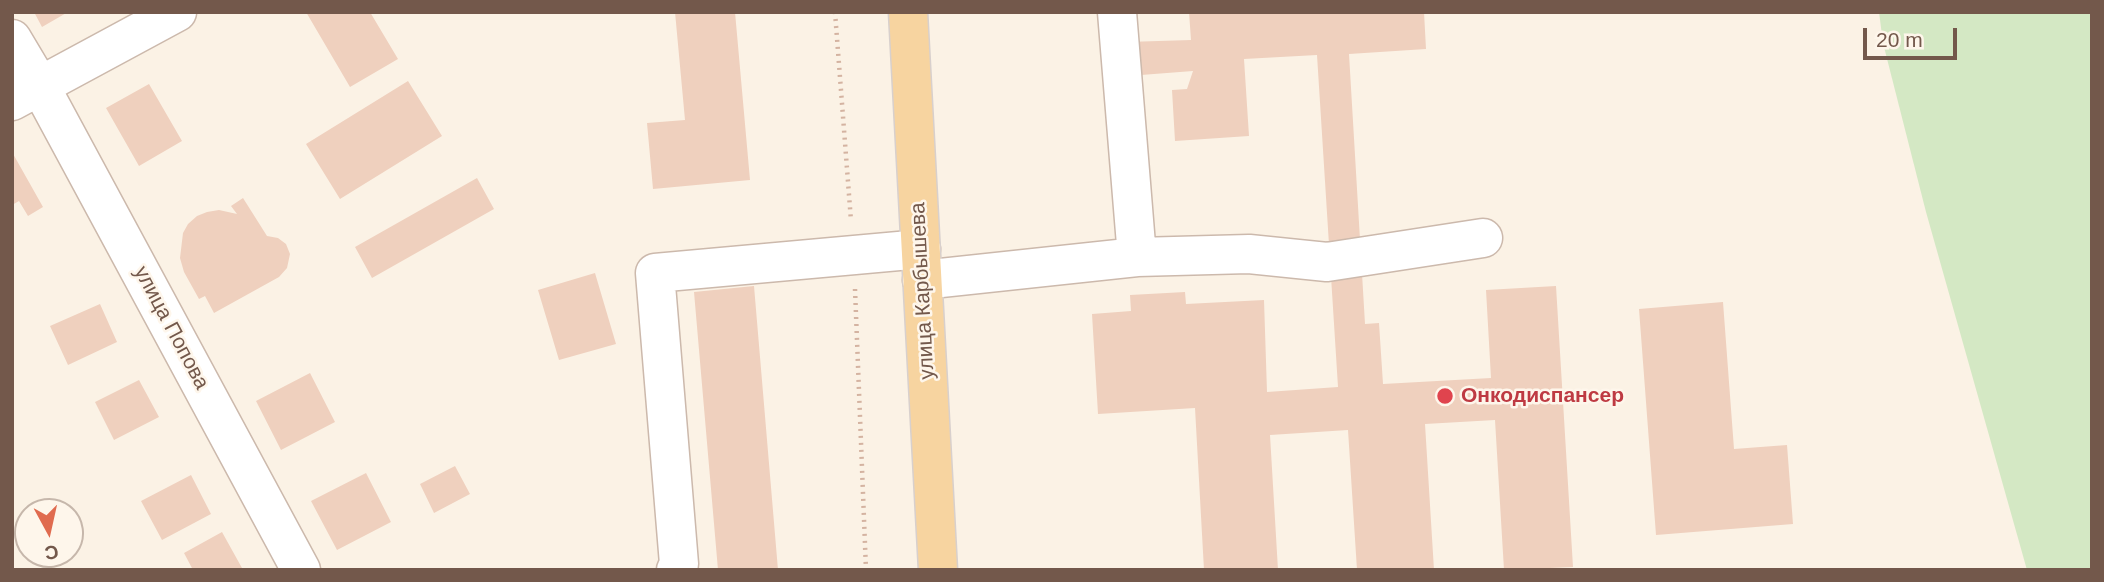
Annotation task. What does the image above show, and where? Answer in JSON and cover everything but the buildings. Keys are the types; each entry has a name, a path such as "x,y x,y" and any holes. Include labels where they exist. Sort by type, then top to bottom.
{"main road":[{"name":"улица Карбышева","path":"908,12 938,570"}],"street":[{"path":"26,94 177,12"},
{"path":"1117,12 1137,257"},
{"name":"улица Попова","path":"12,39 26,94 301,570"},
{"path":"677,570 679,564 655,273 1249,254 1327,262 1483,238"}],"green space":[{"path":"1879,12 2092,12 2092,570 2027,570 1926,212 1883,43"}],"place":[{"name":"Онкодиспансер","path":"1445,396"}]}
